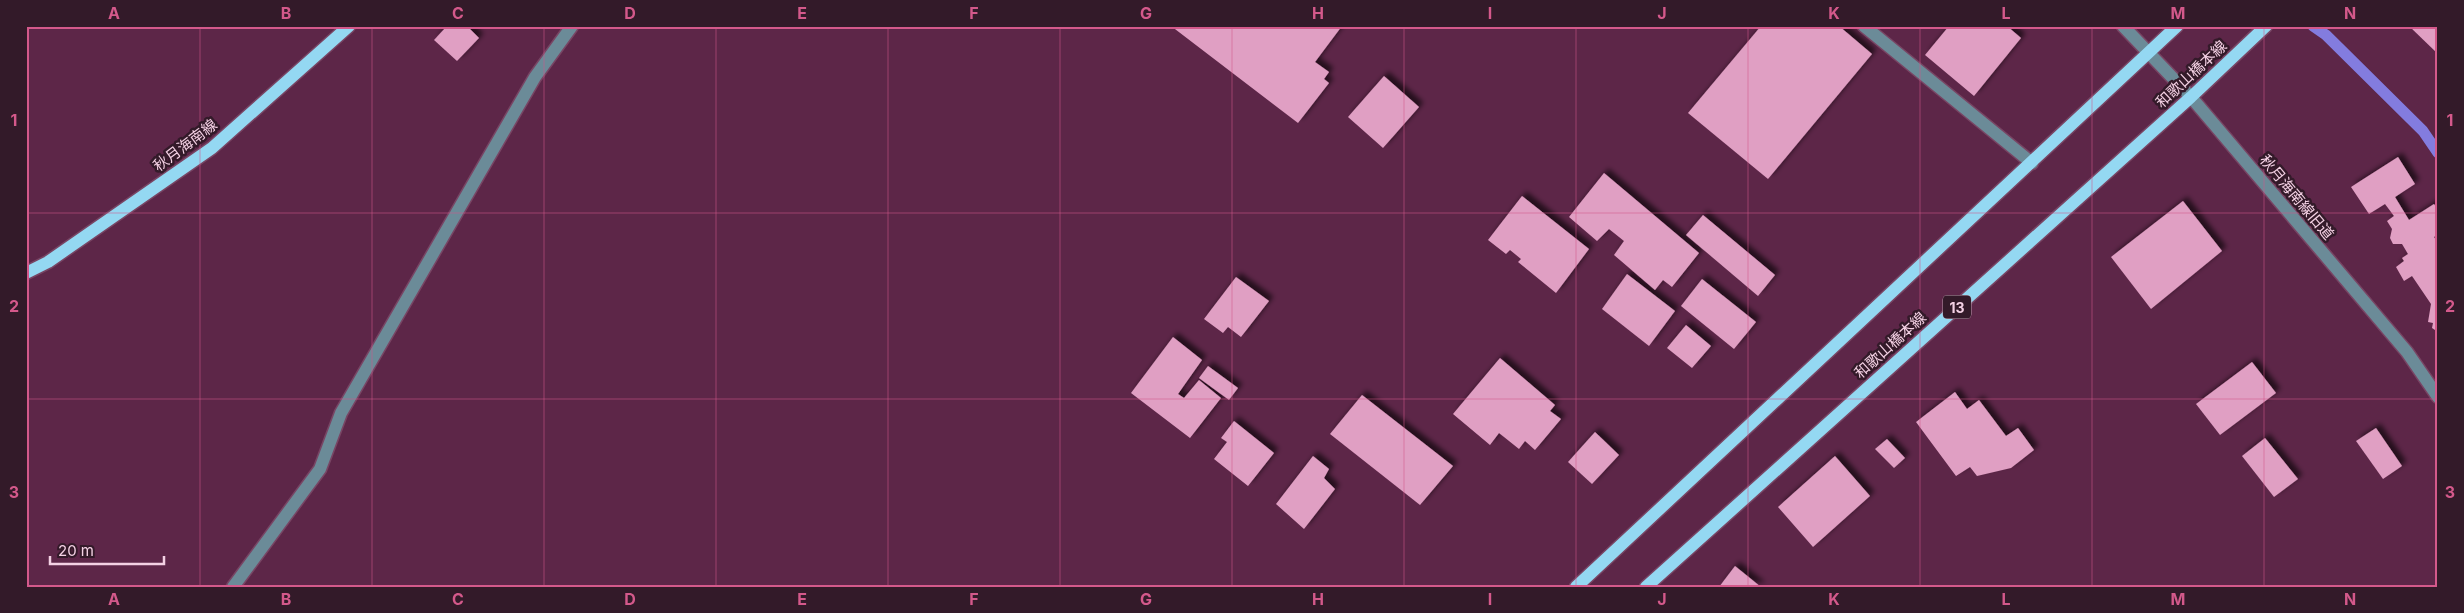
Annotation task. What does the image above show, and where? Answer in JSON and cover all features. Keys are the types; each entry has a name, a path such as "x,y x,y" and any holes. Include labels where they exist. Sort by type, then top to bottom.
{"main road":[{"name":"秋月海南線","path":"26,273 48,262 212,148 349,26"},
{"path":"1576,587 2177,26"},
{"name":"和歌山橋本線","path":"1646,587 2191,97 2266,26"}],"street":[{"path":"233,587 320,469 341,413 535,77 572,26"},
{"path":"1864,26 2032,163"},
{"name":"秋月海南線旧道","path":"2123,26 2191,97 2408,352 2438,397"}],"building":[{"path":"447,26 467,26 479,38 457,61 434,40"},
{"path":"1171,26 1342,26 1315,62 1329,72 1324,79 1329,83 1298,123"},
{"path":"1761,26 1839,26 1872,54 1768,179 1688,113"},
{"path":"1949,26 2007,26 2021,38 1974,96 1925,55"},
{"path":"2409,26 2438,26 2438,54"},
{"path":"1384,76 1419,107 1383,148 1348,117"},
{"path":"2398,157 2415,184 2395,197 2409,220 2434,204 2438,210 2438,234 2434,237 2438,243 2438,332 2432,328 2433,323 2428,322 2431,304 2412,276 2404,281 2396,267 2404,261 2402,258 2408,254 2402,244 2393,244 2390,238 2392,229 2387,221 2394,216 2385,204 2369,214 2351,187"},
{"path":"1604,173 1699,253 1672,287 1663,280 1655,290 1614,255 1624,241 1609,229 1597,241 1569,217"},
{"path":"1522,196 1589,249 1556,293 1518,262 1521,259 1510,250 1506,254 1488,240"},
{"path":"2183,201 2222,251 2151,309 2111,257"},
{"path":"1703,215 1775,275 1758,296 1686,235"},
{"path":"1627,274 1675,311 1649,346 1602,309"},
{"path":"1236,277 1269,301 1241,337 1228,327 1223,333 1204,319"},
{"path":"1702,279 1756,322 1734,349 1681,306"},
{"path":"1686,325 1711,346 1692,368 1667,348"},
{"path":"1173,337 1202,360 1178,394 1184,398 1199,380 1221,398 1190,438 1131,393"},
{"path":"1500,358 1555,405 1550,411 1561,419 1535,450 1525,441 1519,449 1499,433 1490,445 1453,414"},
{"path":"2252,362 2276,393 2220,435 2196,404"},
{"path":"1208,366 1238,388 1229,400 1199,378"},
{"path":"1955,392 1967,409 1979,400 2006,436 2018,428 2034,450 2011,468 1977,476 1970,467 1956,476 1916,422"},
{"path":"1362,395 1453,466 1420,505 1330,434"},
{"path":"1234,421 1274,453 1248,486 1214,459 1227,442 1221,438"},
{"path":"2376,428 2402,466 2383,479 2356,441"},
{"path":"1595,432 1619,455 1592,484 1568,462"},
{"path":"2265,438 2298,479 2274,497 2242,456"},
{"path":"1887,439 1905,458 1894,468 1875,449"},
{"path":"1313,456 1329,469 1324,478 1335,489 1304,529 1276,504"},
{"path":"1835,456 1870,496 1813,547 1778,507"},
{"path":"1735,566 1761,587 1719,587"}],"waterway":[{"path":"2313,26 2326,35 2423,131 2438,153"}]}
